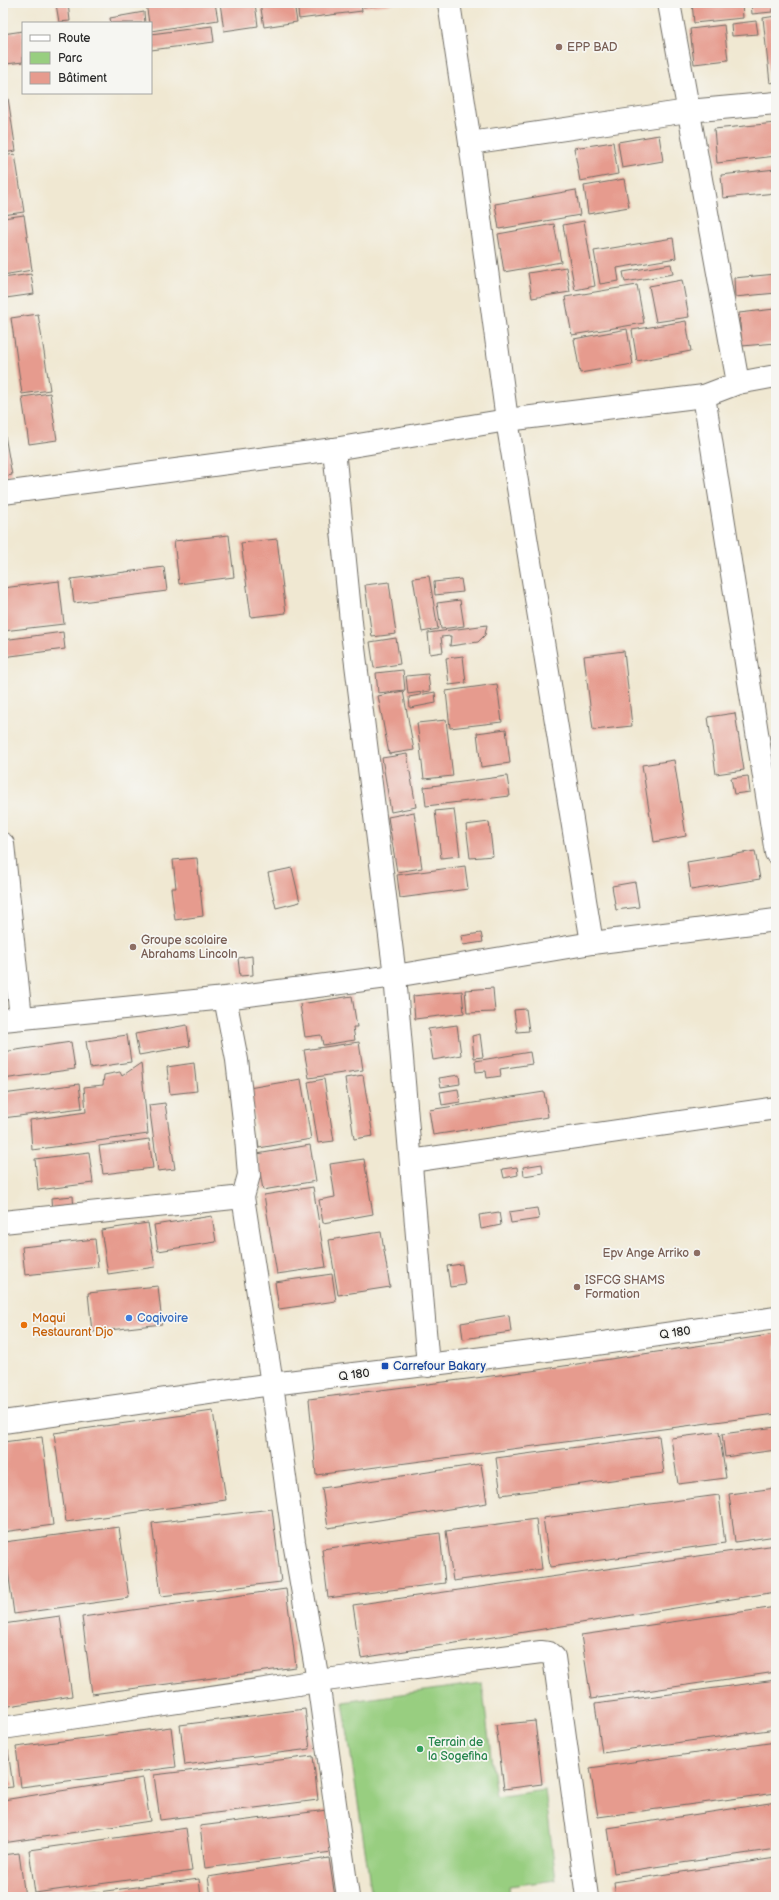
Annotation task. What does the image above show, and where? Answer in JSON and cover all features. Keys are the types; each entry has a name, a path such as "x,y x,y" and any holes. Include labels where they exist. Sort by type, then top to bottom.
{"street":[{"path":"449,3 470,143 507,420 592,944"},
{"path":"669,3 738,383"},
{"path":"470,143 688,111 776,104"},
{"path":"3,493 334,449 507,420 704,396 738,383 776,376"},
{"path":"704,396 776,853"},
{"path":"334,449 353,640 395,976 428,1366"},
{"path":"3,844 12,1019 225,998 395,976 592,944 776,920"},
{"path":"225,998 237,1060 246,1138 249,1175 243,1197 272,1384 294,1542 318,1681 348,1897"},
{"path":"411,1161 776,1108"},
{"path":"3,1222 243,1197"},
{"name":"Q 180","path":"3,1422 272,1384 428,1366 596,1344 776,1318"},
{"path":"3,1728 318,1681 541,1652 549,1653 554,1656 587,1897"}],"green space":[{"name":"Terrain de la Sogefiha","path":"482,1683 496,1797 545,1790 556,1880 509,1886 510,1897 372,1897 343,1702"}],"building":[{"path":"68,3 70,21 59,22 56,4"},
{"path":"146,3 215,3 218,20 152,31 152,22 149,22"},
{"path":"220,3 255,3 258,26 224,31"},
{"path":"260,3 294,3 297,22 264,27"},
{"path":"297,3 361,3 362,11 299,19"},
{"path":"363,3 394,3 394,4 363,7"},
{"path":"692,3 742,3 743,18 694,23"},
{"path":"751,3 771,3 772,12 752,14"},
{"path":"144,12 145,22 111,22 110,18"},
{"path":"776,16 776,82 770,83 763,18"},
{"path":"756,21 758,34 732,36 731,24"},
{"path":"724,25 728,60 694,64 690,29"},
{"path":"212,26 214,42 152,50 152,34"},
{"path":"22,31 22,62 6,64 3,34"},
{"path":"3,72 7,89 3,90"},
{"path":"8,98 16,151 3,153 3,99"},
{"path":"776,123 776,156 717,163 714,129"},
{"path":"659,135 663,161 622,168 618,142"},
{"path":"613,142 618,174 580,181 574,148"},
{"path":"15,154 24,212 3,215 3,156"},
{"path":"776,169 776,193 723,198 721,175"},
{"path":"624,179 629,207 588,214 584,186"},
{"path":"576,190 580,215 499,229 495,204"},
{"path":"24,215 32,270 3,275 3,218"},
{"path":"584,221 595,286 575,290 563,225"},
{"path":"554,224 561,262 504,272 498,234"},
{"path":"673,238 676,258 617,268 619,281 600,284 594,251"},
{"path":"671,264 673,274 625,282 623,272"},
{"path":"566,267 570,292 532,298 528,273"},
{"path":"31,274 34,294 6,298 3,278"},
{"path":"776,274 776,293 735,297 734,278"},
{"path":"682,280 689,317 656,322 649,286"},
{"path":"637,285 644,323 572,335 565,297"},
{"path":"775,309 776,343 742,346 739,313"},
{"path":"38,314 50,390 22,394 11,318"},
{"path":"686,321 691,351 637,361 632,330"},
{"path":"627,329 633,364 580,373 574,339"},
{"path":"50,393 57,440 29,444 22,397"},
{"path":"3,424 12,475 3,477"},
{"path":"229,535 234,577 179,584 174,541"},
{"path":"277,539 286,613 251,617 241,543"},
{"path":"164,567 167,591 74,603 71,579"},
{"path":"429,576 438,629 422,632 413,578"},
{"path":"461,579 463,592 435,595 434,582"},
{"path":"59,581 64,624 3,631 3,588"},
{"path":"389,582 396,634 372,637 365,585"},
{"path":"460,600 464,626 441,629 437,603"},
{"path":"487,625 485,635 478,642 450,646 451,636 441,637 443,652 430,654 428,633"},
{"path":"63,632 65,649 3,657 3,640"},
{"path":"396,638 400,664 374,668 370,642"},
{"path":"624,651 632,726 593,730 584,656"},
{"path":"463,656 466,683 449,685 446,658"},
{"path":"403,670 405,690 378,693 376,673"},
{"path":"428,674 430,691 408,694 406,676"},
{"path":"497,684 502,722 450,728 446,691"},
{"path":"403,691 414,750 389,754 378,696"},
{"path":"435,692 436,703 410,708 409,697"},
{"path":"735,713 744,770 716,774 708,717"},
{"path":"446,720 453,776 424,779 417,723"},
{"path":"506,729 510,763 481,767 477,733"},
{"path":"407,754 416,807 391,812 382,758"},
{"path":"674,760 686,836 654,842 642,765"},
{"path":"507,776 510,796 426,806 424,787"},
{"path":"748,776 750,792 734,794 731,778"},
{"path":"454,809 460,856 441,858 435,811"},
{"path":"414,812 422,868 397,872 388,817"},
{"path":"489,822 493,856 470,858 466,825"},
{"path":"755,851 760,879 691,890 687,862"},
{"path":"197,858 203,916 175,920 171,888 176,888 173,860"},
{"path":"465,866 468,889 400,898 397,875"},
{"path":"292,868 300,902 276,908 268,873"},
{"path":"635,882 639,907 616,910 612,886"},
{"path":"481,933 483,942 463,945 461,936"},
{"path":"252,956 253,975 240,976 238,958"},
{"path":"493,988 495,1012 467,1013 465,990"},
{"path":"462,991 464,1013 415,1019 413,996"},
{"path":"352,996 357,1027 353,1027 355,1040 323,1045 321,1035 305,1037 300,1004"},
{"path":"526,1009 529,1031 517,1032 514,1010"},
{"path":"187,1025 190,1046 139,1055 135,1034"},
{"path":"457,1025 461,1055 433,1060 428,1029"},
{"path":"480,1034 483,1057 474,1058 472,1036"},
{"path":"127,1035 131,1062 90,1068 86,1041"},
{"path":"71,1042 75,1069 3,1079 3,1052"},
{"path":"359,1042 363,1070 309,1078 304,1050"},
{"path":"530,1052 532,1064 500,1069 501,1076 487,1078 486,1071 476,1072 475,1061"},
{"path":"141,1063 148,1134 32,1150 30,1120 86,1112 84,1087 103,1085 104,1075 120,1072 122,1076"},
{"path":"194,1063 197,1091 170,1094 167,1067"},
{"path":"363,1075 373,1136 354,1139 345,1078"},
{"path":"459,1075 460,1084 441,1087 439,1078"},
{"path":"301,1079 311,1139 259,1148 249,1088"},
{"path":"324,1079 334,1141 318,1143 308,1082"},
{"path":"79,1084 82,1108 3,1118 3,1094"},
{"path":"458,1089 460,1102 442,1105 440,1092"},
{"path":"544,1092 548,1117 433,1135 429,1110"},
{"path":"165,1103 175,1169 158,1171 149,1105"},
{"path":"149,1139 153,1168 103,1174 99,1146"},
{"path":"310,1145 316,1181 263,1190 257,1154"},
{"path":"89,1152 93,1183 38,1190 35,1159"},
{"path":"364,1159 373,1214 323,1223 319,1200 335,1197 330,1164"},
{"path":"542,1164 543,1173 524,1176 523,1167"},
{"path":"517,1167 518,1175 504,1178 502,1169"},
{"path":"313,1187 326,1267 277,1274 264,1195"},
{"path":"73,1196 74,1211 52,1213 51,1198"},
{"path":"537,1208 539,1219 511,1223 509,1212"},
{"path":"499,1212 501,1225 481,1229 479,1215"},
{"path":"212,1216 216,1242 158,1251 154,1225"},
{"path":"148,1223 155,1267 108,1274 101,1230"},
{"path":"381,1232 390,1287 338,1295 329,1240"},
{"path":"95,1239 98,1267 25,1275 22,1247"},
{"path":"462,1264 465,1285 450,1287 447,1266"},
{"path":"332,1274 336,1301 279,1309 275,1282"},
{"path":"158,1286 162,1324 92,1332 88,1293"},
{"path":"509,1315 511,1332 463,1339 461,1323"},
{"path":"776,1334 776,1414 316,1475 309,1399 531,1371"},
{"path":"213,1411 226,1500 66,1522 54,1433"},
{"path":"776,1427 776,1450 725,1457 722,1434"},
{"path":"719,1432 726,1478 678,1484 671,1438"},
{"path":"659,1436 664,1473 501,1495 496,1458"},
{"path":"42,1437 53,1525 3,1532 3,1442"},
{"path":"481,1464 487,1503 328,1528 322,1488"},
{"path":"776,1488 776,1536 735,1542 729,1494"},
{"path":"719,1495 725,1543 550,1567 543,1518"},
{"path":"272,1509 281,1582 161,1596 152,1523"},
{"path":"536,1519 542,1569 453,1581 446,1531"},
{"path":"119,1527 129,1598 14,1614 4,1542"},
{"path":"440,1533 445,1583 328,1598 322,1549"},
{"path":"776,1545 776,1592 361,1658 353,1605"},
{"path":"286,1589 296,1667 92,1694 82,1617"},
{"path":"776,1607 776,1672 591,1699 581,1635"},
{"path":"60,1616 72,1696 3,1707 3,1624"},
{"path":"776,1680 776,1729 602,1753 595,1704"},
{"path":"305,1709 310,1749 185,1765 180,1725"},
{"path":"535,1721 542,1784 504,1789 496,1725"},
{"path":"171,1727 176,1767 21,1787 16,1747"},
{"path":"776,1742 776,1793 598,1817 590,1768"},
{"path":"8,1750 13,1787 3,1788 3,1751"},
{"path":"313,1756 318,1800 160,1820 154,1775"},
{"path":"143,1778 150,1821 3,1843 3,1800"},
{"path":"776,1802 776,1849 614,1873 608,1828"},
{"path":"327,1810 332,1852 205,1868 200,1826"},
{"path":"186,1828 192,1871 35,1893 29,1850"},
{"path":"19,1853 25,1897 3,1897 3,1855"},
{"path":"329,1858 335,1897 211,1897 208,1877"},
{"path":"776,1858 776,1897 616,1897 614,1882"},
{"path":"199,1879 201,1897 67,1897 67,1896"}],"place":[{"name":"EPP BAD","path":"559,47"},
{"name":"Groupe scolaire Abrahams Lincoln","path":"133,947"},
{"name":"Epv Ange Arriko","path":"697,1253"},
{"name":"ISFCG SHAMS Formation","path":"577,1287"},
{"name":"Coqivoire","path":"129,1318"},
{"name":"Maqui Restaurant Djo","path":"24,1325"},
{"name":"Carrefour Bakary","path":"385,1366"},
{"name":"Terrain de la Sogefiha","path":"420,1749"}]}
